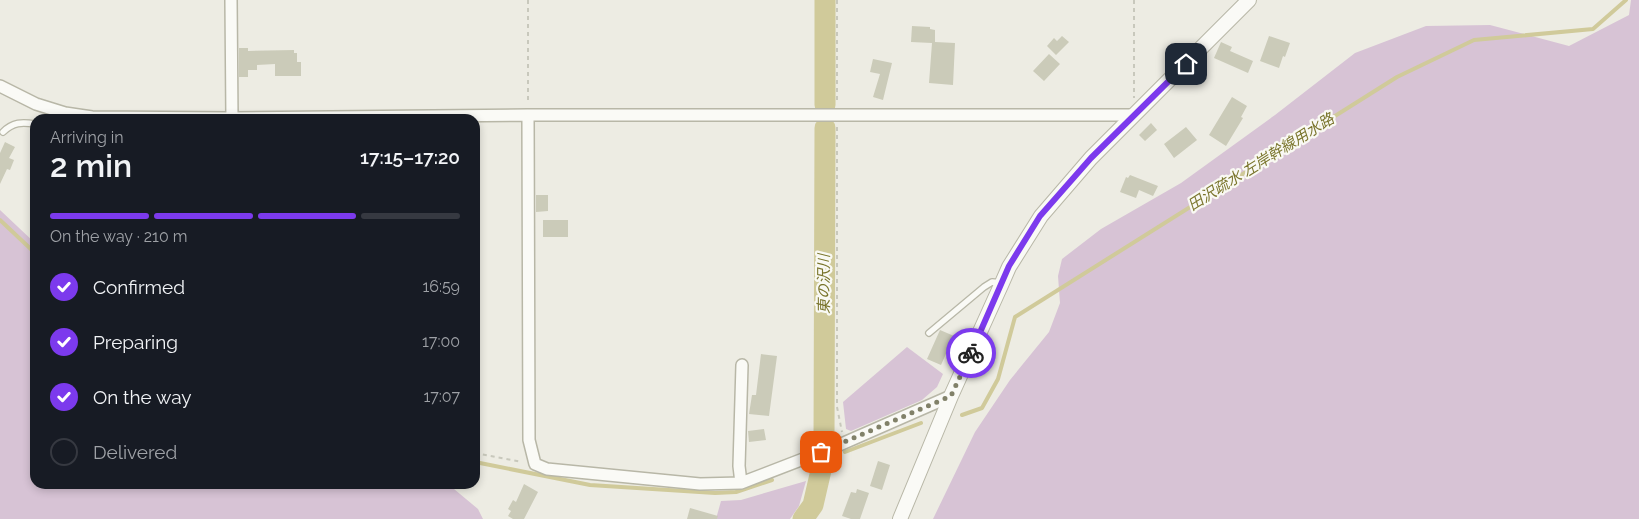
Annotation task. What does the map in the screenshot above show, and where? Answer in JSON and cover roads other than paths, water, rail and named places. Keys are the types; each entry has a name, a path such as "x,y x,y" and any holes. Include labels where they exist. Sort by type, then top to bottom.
{"street":[{"path":"232,0 232,114"},
{"path":"900,519 951,396 1009,266 1040,216 1091,158 1250,0"},
{"path":"0,86 36,104 67,114"},
{"path":"480,115 1134,115"},
{"path":"528,115 529,440 535,464 547,469 690,484 741,483 844,442 951,396"},
{"path":"741,483 739,466 742,365"}],"lane":[{"path":"3,132 10,125 30,124"},
{"path":"929,333 984,287 992,282 1002,282"}],"waterway":[{"name":"東の沢川","path":"825,0 825,105"},
{"name":"田沢疏水 左岸幹線用水路","path":"962,415 982,408 998,379 1015,317 1397,77 1474,40 1593,29 1626,0"},
{"name":"東の沢川","path":"824,440 825,128"},
{"name":"田沢疏水 左岸幹線用水路","path":"0,220 30,248"},
{"name":"田沢疏水 左岸幹線用水路","path":"845,452 921,423"},
{"name":"田沢疏水 左岸幹線用水路","path":"480,463 590,485 715,493 736,492 772,480"},
{"name":"東の沢川","path":"803,519 813,505 822,466"}]}
